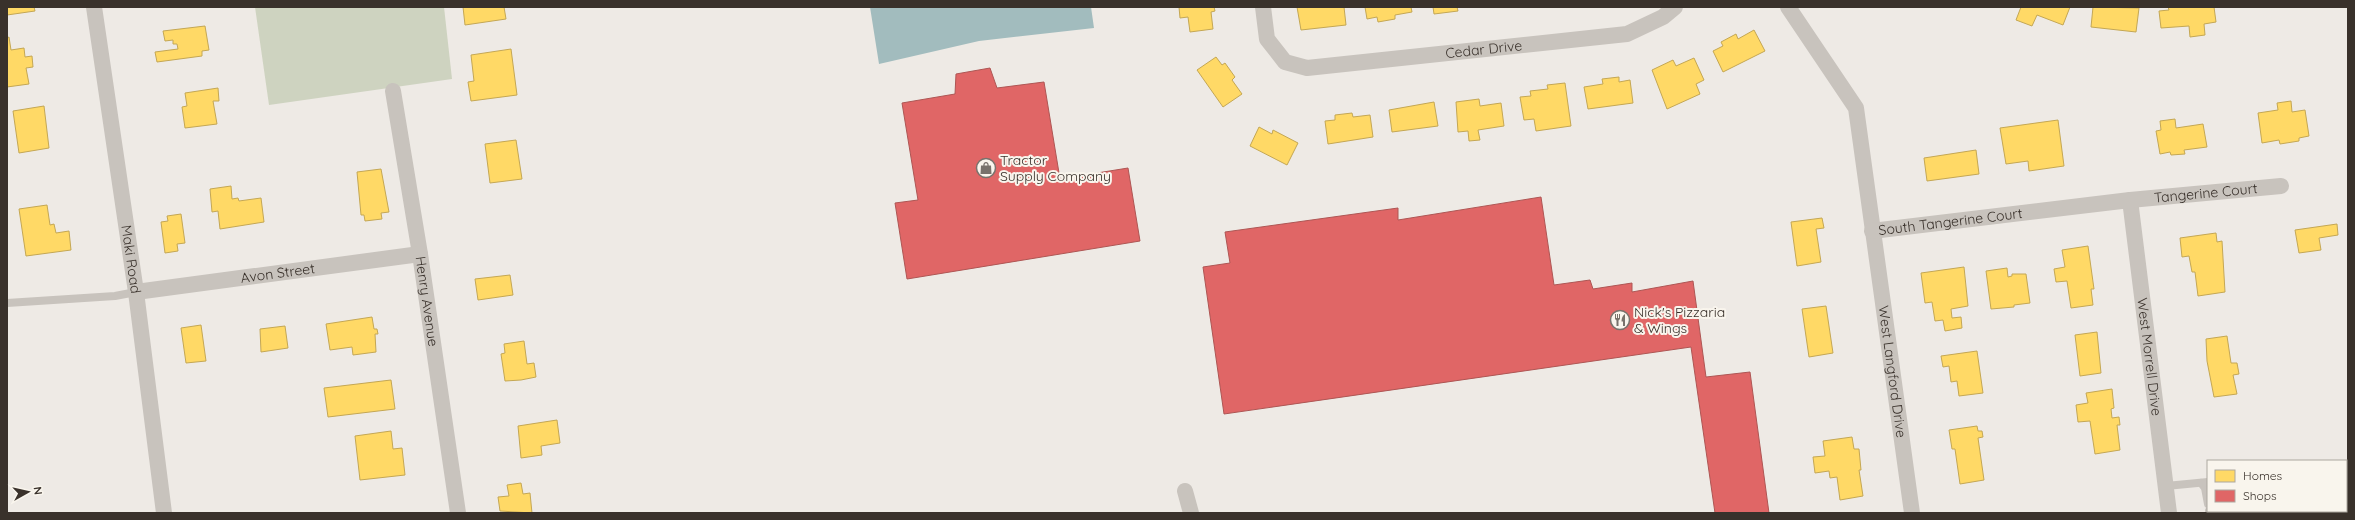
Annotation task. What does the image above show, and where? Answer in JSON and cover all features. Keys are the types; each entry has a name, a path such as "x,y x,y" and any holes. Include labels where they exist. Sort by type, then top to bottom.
{"street":[{"name":"Maki Road","path":"94,7 136,292 164,513"},
{"name":"Cedar Drive","path":"1262,7 1267,38 1285,62 1307,68 1627,34 1663,17 1675,7"},
{"name":"South Tangerine Court","path":"1788,7 1856,108 1872,231 2130,200"},
{"name":"Henry Avenue","path":"393,91 420,254 458,513"},
{"name":"Tangerine Court","path":"2130,200 2281,186"},
{"name":"West Morrell Drive","path":"2130,200 2169,513"},
{"name":"West Langford Drive","path":"1872,231 1912,513"},
{"name":"Avon Street","path":"136,292 420,254"},
{"path":"1185,491 1191,513"}],"lane":[{"path":"7,303 115,296 136,292"},
{"path":"2166,486 2204,483 2207,499"}],"green space":[{"path":"255,7 444,7 452,79 269,105"}],"water":[{"path":"870,7 1091,7 1094,28 979,41 879,64"}],"building: Homes":[{"path":"7,7 34,7 35,11 7,15"},
{"path":"463,7 504,7 506,19 465,25"},
{"path":"1179,7 1214,7 1215,11 1211,12 1213,29 1190,32 1188,17 1180,18"},
{"path":"1297,7 1344,7 1346,25 1301,30"},
{"path":"1365,7 1411,7 1412,12 1395,15 1395,19 1378,22 1377,17 1367,19"},
{"path":"1433,7 1457,7 1458,11 1434,14"},
{"path":"2021,7 2070,7 2063,25 2037,15 2032,26 2016,20"},
{"path":"2093,7 2139,8 2136,32 2091,27"},
{"path":"2168,7 2214,7 2216,22 2204,24 2205,35 2190,37 2189,26 2161,28 2159,11 2169,10"},
{"path":"205,26 209,50 202,51 202,56 157,62 155,52 178,49 177,44 173,44 173,40 165,41 163,31"},
{"path":"1754,30 1765,51 1723,72 1713,51 1723,46 1721,42 1736,34 1738,39"},
{"path":"9,37 11,50 24,48 25,57 32,56 33,67 26,68 29,84 7,87 7,38"},
{"path":"511,49 517,95 471,101 468,82 474,81 471,55"},
{"path":"1216,57 1222,65 1225,63 1235,77 1232,80 1242,94 1223,107 1197,70"},
{"path":"1694,58 1704,80 1696,84 1700,94 1667,109 1652,70 1673,60 1676,66"},
{"path":"1619,77 1619,82 1630,80 1633,103 1588,109 1584,87 1603,84 1602,79"},
{"path":"1565,83 1571,126 1536,131 1534,119 1524,120 1520,97 1531,96 1530,91 1548,89 1547,85"},
{"path":"218,88 219,101 213,101 217,124 185,128 182,107 187,106 185,93"},
{"path":"1479,99 1480,106 1501,103 1504,126 1478,130 1480,140 1469,141 1468,131 1458,132 1456,102"},
{"path":"2291,101 2292,112 2305,110 2309,136 2299,138 2299,141 2280,144 2279,140 2262,143 2258,113 2278,110 2277,103"},
{"path":"1434,102 1438,126 1392,132 1389,110"},
{"path":"44,106 49,148 19,153 13,111"},
{"path":"1352,113 1353,117 1370,115 1373,137 1328,144 1325,121 1335,120 1335,115"},
{"path":"2175,119 2176,128 2203,124 2207,147 2184,150 2185,154 2171,155 2170,152 2160,154 2156,131 2161,130 2160,121"},
{"path":"2058,120 2064,166 2029,171 2028,161 2006,164 2000,128"},
{"path":"1259,127 1272,134 1273,130 1298,143 1287,165 1250,146"},
{"path":"516,140 522,179 490,183 485,144"},
{"path":"1976,150 1979,174 1927,181 1924,158"},
{"path":"381,169 389,212 381,213 382,219 365,221 364,215 361,215 357,172"},
{"path":"231,186 232,199 238,198 239,201 261,198 264,222 220,229 218,211 212,212 210,189"},
{"path":"47,205 50,225 54,224 56,233 69,231 71,250 26,256 19,209"},
{"path":"181,214 185,243 177,244 178,251 165,253 161,222 168,221 167,216"},
{"path":"1822,218 1824,228 1816,229 1821,262 1797,266 1791,222"},
{"path":"2337,224 2338,235 2319,238 2321,250 2299,253 2295,230"},
{"path":"2216,233 2217,242 2222,241 2225,292 2198,296 2195,272 2192,272 2189,256 2182,257 2180,238"},
{"path":"2088,246 2094,289 2091,289 2093,305 2071,308 2067,281 2056,282 2054,269 2065,267 2062,250"},
{"path":"1964,267 1968,306 1951,309 1952,318 1961,317 1962,328 1945,331 1943,320 1935,321 1932,302 1925,303 1921,273"},
{"path":"2007,268 2008,277 2012,276 2012,274 2026,274 2030,303 2014,305 2014,307 1991,309 1986,271"},
{"path":"510,275 513,295 478,300 475,279"},
{"path":"1826,306 1833,353 1809,357 1802,309"},
{"path":"372,317 374,329 377,329 378,334 375,334 376,352 353,355 352,347 330,350 326,324"},
{"path":"201,325 206,361 186,363 181,328"},
{"path":"285,326 288,348 261,352 260,329"},
{"path":"2097,332 2101,373 2080,376 2075,335"},
{"path":"2227,336 2231,363 2237,363 2239,374 2233,375 2237,394 2214,397 2207,361 2206,339"},
{"path":"524,341 527,364 534,363 536,377 505,381 501,354 505,353 504,344"},
{"path":"1977,351 1983,393 1959,396 1957,381 1951,382 1949,366 1943,367 1941,356"},
{"path":"391,380 395,409 328,417 324,388"},
{"path":"2112,389 2114,408 2111,409 2112,418 2119,417 2120,425 2117,425 2120,450 2095,454 2090,421 2078,422 2076,405 2088,403 2086,393"},
{"path":"557,420 560,443 541,446 542,455 521,458 518,426"},
{"path":"1977,426 1978,431 1982,431 1983,437 1978,438 1984,480 1960,484 1955,449 1952,449 1949,430"},
{"path":"391,431 393,449 402,448 405,475 360,480 355,436"},
{"path":"1852,437 1854,449 1859,449 1861,470 1859,470 1863,496 1840,500 1837,477 1830,478 1829,471 1815,473 1813,457 1825,456 1823,441"},
{"path":"521,483 523,494 530,493 532,513 500,511 498,497 509,496 507,485"}],"building: Shops":[{"path":"990,68 997,88 1044,82 1060,179 1128,168 1140,241 907,279 895,203 918,200 902,103 955,94 956,74"},
{"path":"1541,197 1554,285 1590,280 1593,289 1632,283 1632,292 1693,281 1706,377 1750,372 1769,513 1715,513 1691,347 1224,414 1203,267 1230,263 1225,232 1398,208 1398,220"}],"place":[{"name":"Tractor Supply Company","path":"986,168"},
{"name":"Nick's Pizzaria & Wings","path":"1620,320"}]}
